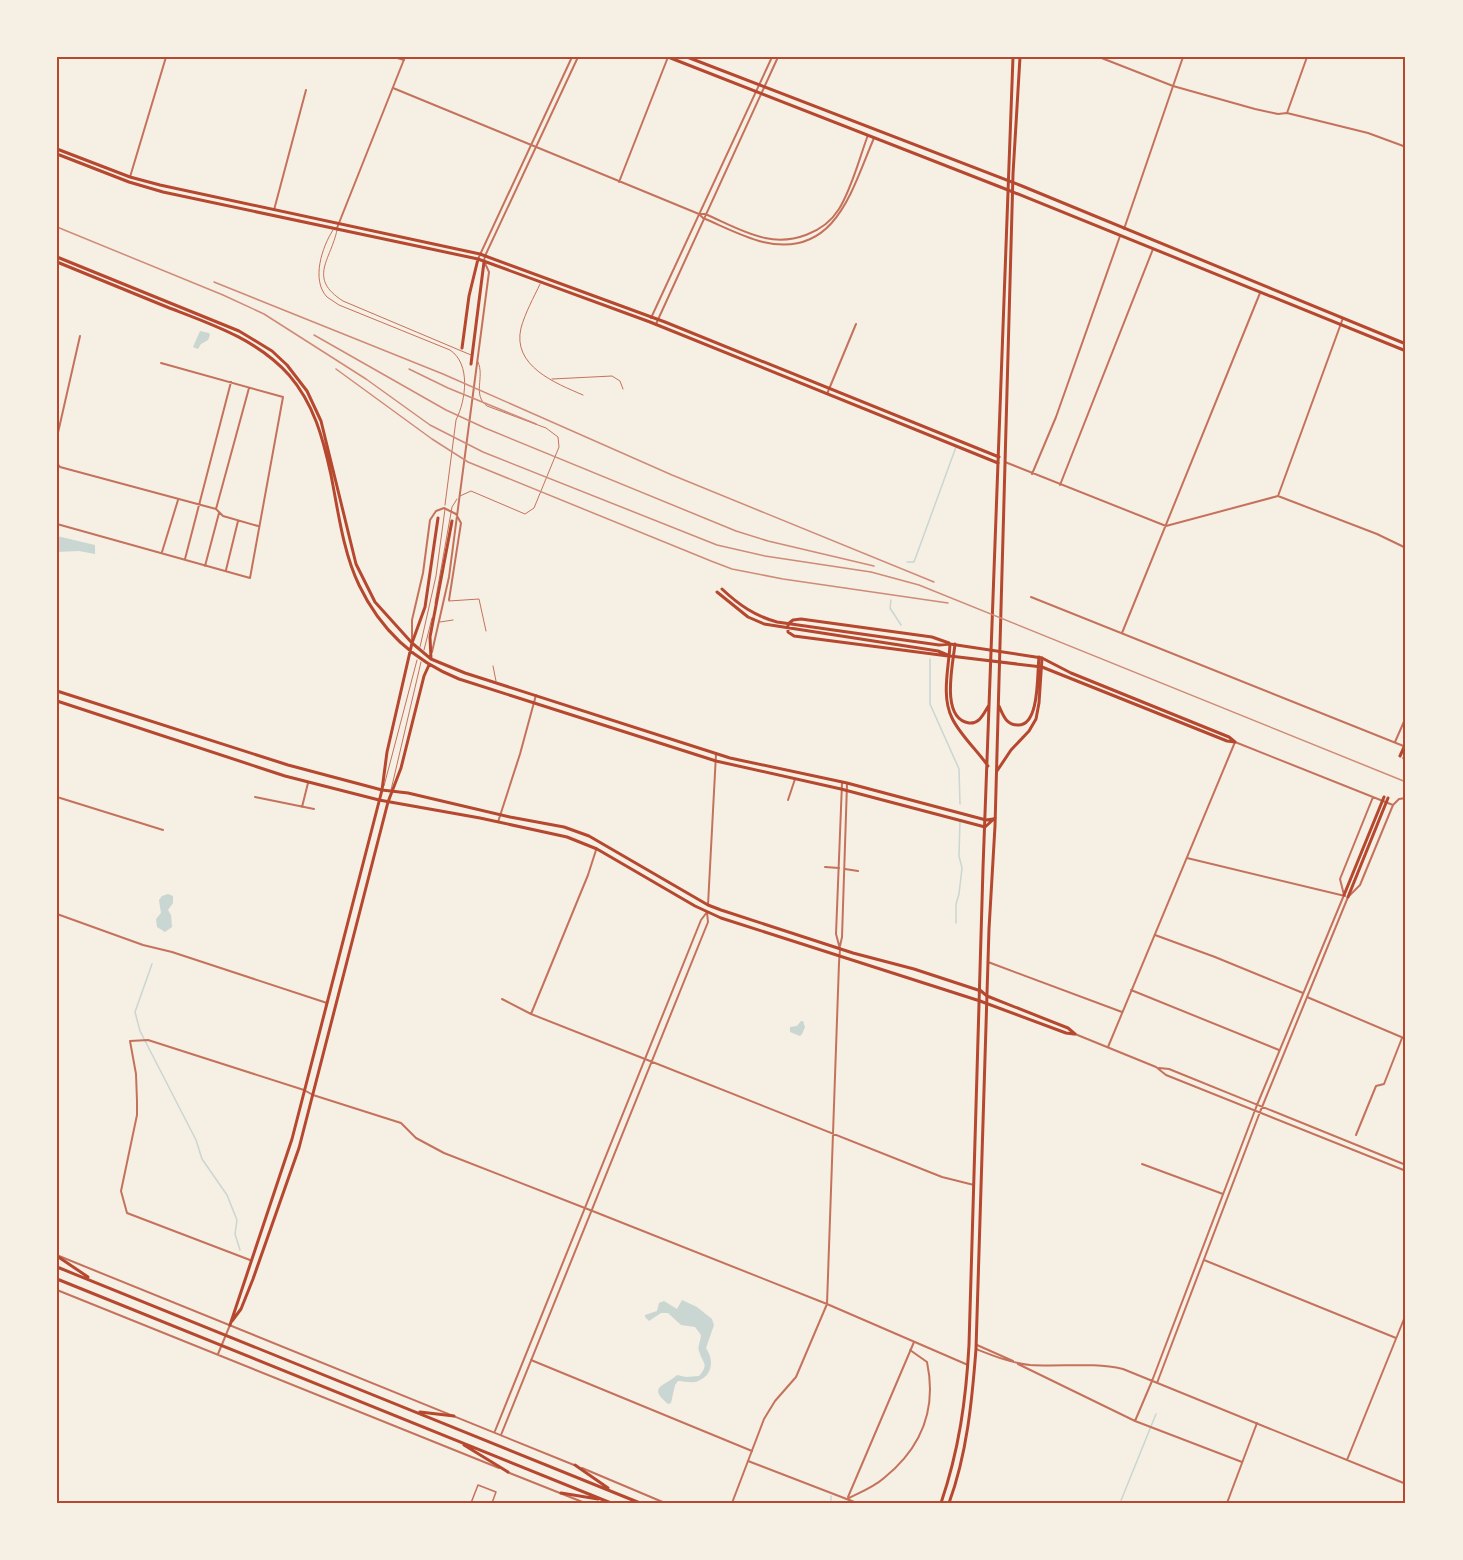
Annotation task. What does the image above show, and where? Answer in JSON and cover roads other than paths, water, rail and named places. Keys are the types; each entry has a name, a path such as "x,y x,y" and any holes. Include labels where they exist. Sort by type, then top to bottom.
{"main road":[{"path":"668,57 986,181 1406,351"},
{"path":"687,57 989,173 1406,344"},
{"path":"941,1503 952,1471 958,1443 966,1397 968,1365 1013,57"},
{"path":"949,1503 958,1473 971,1407 976,1347 988,962 995,818 1013,183 1020,57"},
{"path":"57,149 130,177 484,261 656,324 998,464"},
{"path":"57,154 149,188 480,254 658,319 999,457"},
{"path":"986,181 990,178 989,173"},
{"path":"57,257 239,331 272,351 287,365 307,391 321,421 356,564 375,602 412,643 430,659 496,683 716,754 847,783 986,820 995,818"},
{"path":"462,348 469,296 478,259"},
{"path":"471,364 484,261"},
{"path":"57,262 235,334 268,355 288,374 310,405 324,442 345,542 358,584 380,620 410,651 429,665 459,679 716,761 847,790 986,826"},
{"path":"230,1325 250,1260 278,1184 382,790 387,752 410,651 425,607 438,518"},
{"path":"430,659 430,638 452,521"},
{"path":"722,589 737,603 762,618 939,645 950,644"},
{"path":"717,592 748,617 764,624 938,651 952,656"},
{"path":"801,619 932,637 950,644 1040,658 1071,673 1229,737 1235,742 1227,741 1040,667 794,636 788,632 788,624 793,620 801,619"},
{"path":"950,644 951,699 955,714 966,722 973,723 982,717 990,703"},
{"path":"956,645 952,656 947,694 951,716 988,766"},
{"path":"996,773 1036,719 1040,703 1040,658"},
{"path":"230,1325 241,1309 280,1208 299,1148 388,802 401,768 429,665"},
{"path":"998,703 1003,716 1009,722 1016,725 1026,724 1034,710 1040,667"},
{"path":"57,691 288,765 382,790 408,793 564,827 589,836 708,905 840,949 914,969 981,991 987,996 1068,1028 1075,1034"},
{"path":"57,701 285,776 388,802 567,837 597,849 721,918 987,1002 1066,1033 1075,1034"},
{"path":"1404,756 1406,745"},
{"path":"1346,896 1386,797"},
{"path":"986,826 995,818"},
{"path":"57,1255 94,1281"},
{"path":"57,1267 640,1503"},
{"path":"57,1279 610,1503"},
{"path":"415,1412 454,1416"},
{"path":"454,1440 508,1472"},
{"path":"575,1465 614,1492"},
{"path":"561,1493 605,1501"}],"street":[{"path":"130,177 166,57"},
{"path":"338,226 404,59 394,57"},
{"path":"478,259 572,57"},
{"path":"429,665 449,576 489,272 484,261 485,256 578,57"},
{"path":"619,182 668,57"},
{"path":"656,324 759,92 772,57"},
{"path":"761,86 778,57"},
{"path":"1099,57 1173,86 1255,109 1278,114 1287,113 1368,133 1406,147"},
{"path":"1124,229 1183,57"},
{"path":"1287,113 1308,57"},
{"path":"393,88 619,182 754,235 773,240 793,239 814,232 839,209 868,135"},
{"path":"274,210 306,90"},
{"path":"650,322 699,214 759,92"},
{"path":"704,216 763,242 785,244 805,240 823,231 840,214 874,138"},
{"path":"1032,474 1056,417 1120,236"},
{"path":"1060,485 1154,249"},
{"path":"1122,633 1260,292"},
{"path":"1278,496 1343,318"},
{"path":"827,394 856,324"},
{"path":"57,437 80,336"},
{"path":"57,524 250,578 283,397 161,363"},
{"path":"185,559 231,381"},
{"path":"205,566 249,388"},
{"path":"1005,462 1166,526 1278,496 1377,534 1406,548"},
{"path":"57,463 60,467 198,504 217,511 223,516 259,526"},
{"path":"162,552 178,499"},
{"path":"412,643 412,620 423,573 430,520 436,511 444,508 456,514 461,523 449,600"},
{"path":"226,570 238,520"},
{"path":"1031,597 1406,745"},
{"path":"498,822 536,695"},
{"path":"1395,742 1406,717"},
{"path":"1108,1048 1235,742 1393,805"},
{"path":"501,1435 708,922 716,754"},
{"path":"788,800 795,779"},
{"path":"302,807 308,781"},
{"path":"840,949 836,934 842,782"},
{"path":"732,1503 769,1410 796,1377 827,1304 847,783"},
{"path":"57,797 163,830"},
{"path":"255,797 314,809"},
{"path":"1157,1383 1260,1112 1346,896 1340,879 1373,797"},
{"path":"1135,1421 1255,1110 1303,993 1346,896 1360,885 1393,805 1399,799 1406,798"},
{"path":"531,1014 597,849"},
{"path":"1187,858 1346,896"},
{"path":"825,867 839,868"},
{"path":"845,869 858,871"},
{"path":"494,1432 700,920 707,912"},
{"path":"57,914 142,945 172,951 327,1003"},
{"path":"1155,934 1303,993"},
{"path":"988,962 1122,1012"},
{"path":"1131,990 1280,1050"},
{"path":"1307,997 1404,1039 1384,1084 1376,1086 1356,1135"},
{"path":"502,999 531,1014 942,1177 974,1185"},
{"path":"1075,1034 1156,1067 1169,1069 1406,1165"},
{"path":"250,1260 127,1213 121,1191 137,1101 136,1074 130,1041 148,1040 401,1123 416,1138 444,1153 827,1304 968,1365"},
{"path":"1156,1067 1166,1075 1406,1171"},
{"path":"1142,1164 1223,1194"},
{"path":"57,1255 665,1503"},
{"path":"1204,1260 1396,1338"},
{"path":"57,1290 585,1503"},
{"path":"1347,1460 1406,1314"},
{"path":"218,1354 230,1325"},
{"path":"847,1499 914,1342"},
{"path":"976,1347 1016,1363 1135,1421 1242,1462"},
{"path":"847,1499 883,1479 890,1472 911,1450 928,1416 931,1381 927,1362 910,1350"},
{"path":"531,1360 752,1451"},
{"path":"1016,1363 1031,1365 1097,1364 1123,1369 1406,1484"},
{"path":"1227,1503 1257,1423"},
{"path":"748,1461 857,1503"},
{"path":"471,1503 478,1485 496,1492 492,1503"}],"lane":[{"path":"338,226 332,231 319,271 320,283 328,298 339,305 450,350 457,355 464,373 461,410 456,420 436,576 412,681 387,780 382,790"},
{"path":"338,226 325,263 323,276 332,294 343,301 464,350 475,357 480,364 482,374 478,396 482,402 487,406 546,428 558,437 560,447 534,508 525,513 471,491 459,497 452,507 433,615 391,791"},
{"path":"543,276 521,328 521,343 525,356 533,368 583,395"},
{"path":"550,379 612,376 620,381 623,389"},
{"path":"449,600 450,602 479,599 486,631"},
{"path":"438,623 453,621"},
{"path":"493,666 496,683"}],"waterway":[{"path":"907,562 914,562 956,447"},
{"path":"891,600 890,608 901,625"},
{"path":"930,659 930,704 959,769 960,804"},
{"path":"956,923 956,904 962,868 959,856 960,820"},
{"path":"152,964 135,1012 140,1031 196,1140 202,1159 227,1195 237,1220 235,1234 240,1250"},
{"path":"1120,1503 1156,1414"},
{"path":"831,1496 831,1503"}],"railway":[{"path":"57,227 264,314 366,379 430,425 483,452 717,545 765,556 871,572 919,585 1406,782"},
{"path":"214,282 443,374 672,475 934,582"},
{"path":"314,335 446,410 485,428 736,531 768,541 874,566"},
{"path":"336,369 432,439 468,462 711,561 732,569 783,579 948,603"},
{"path":"409,369 448,388 536,424"}]}
